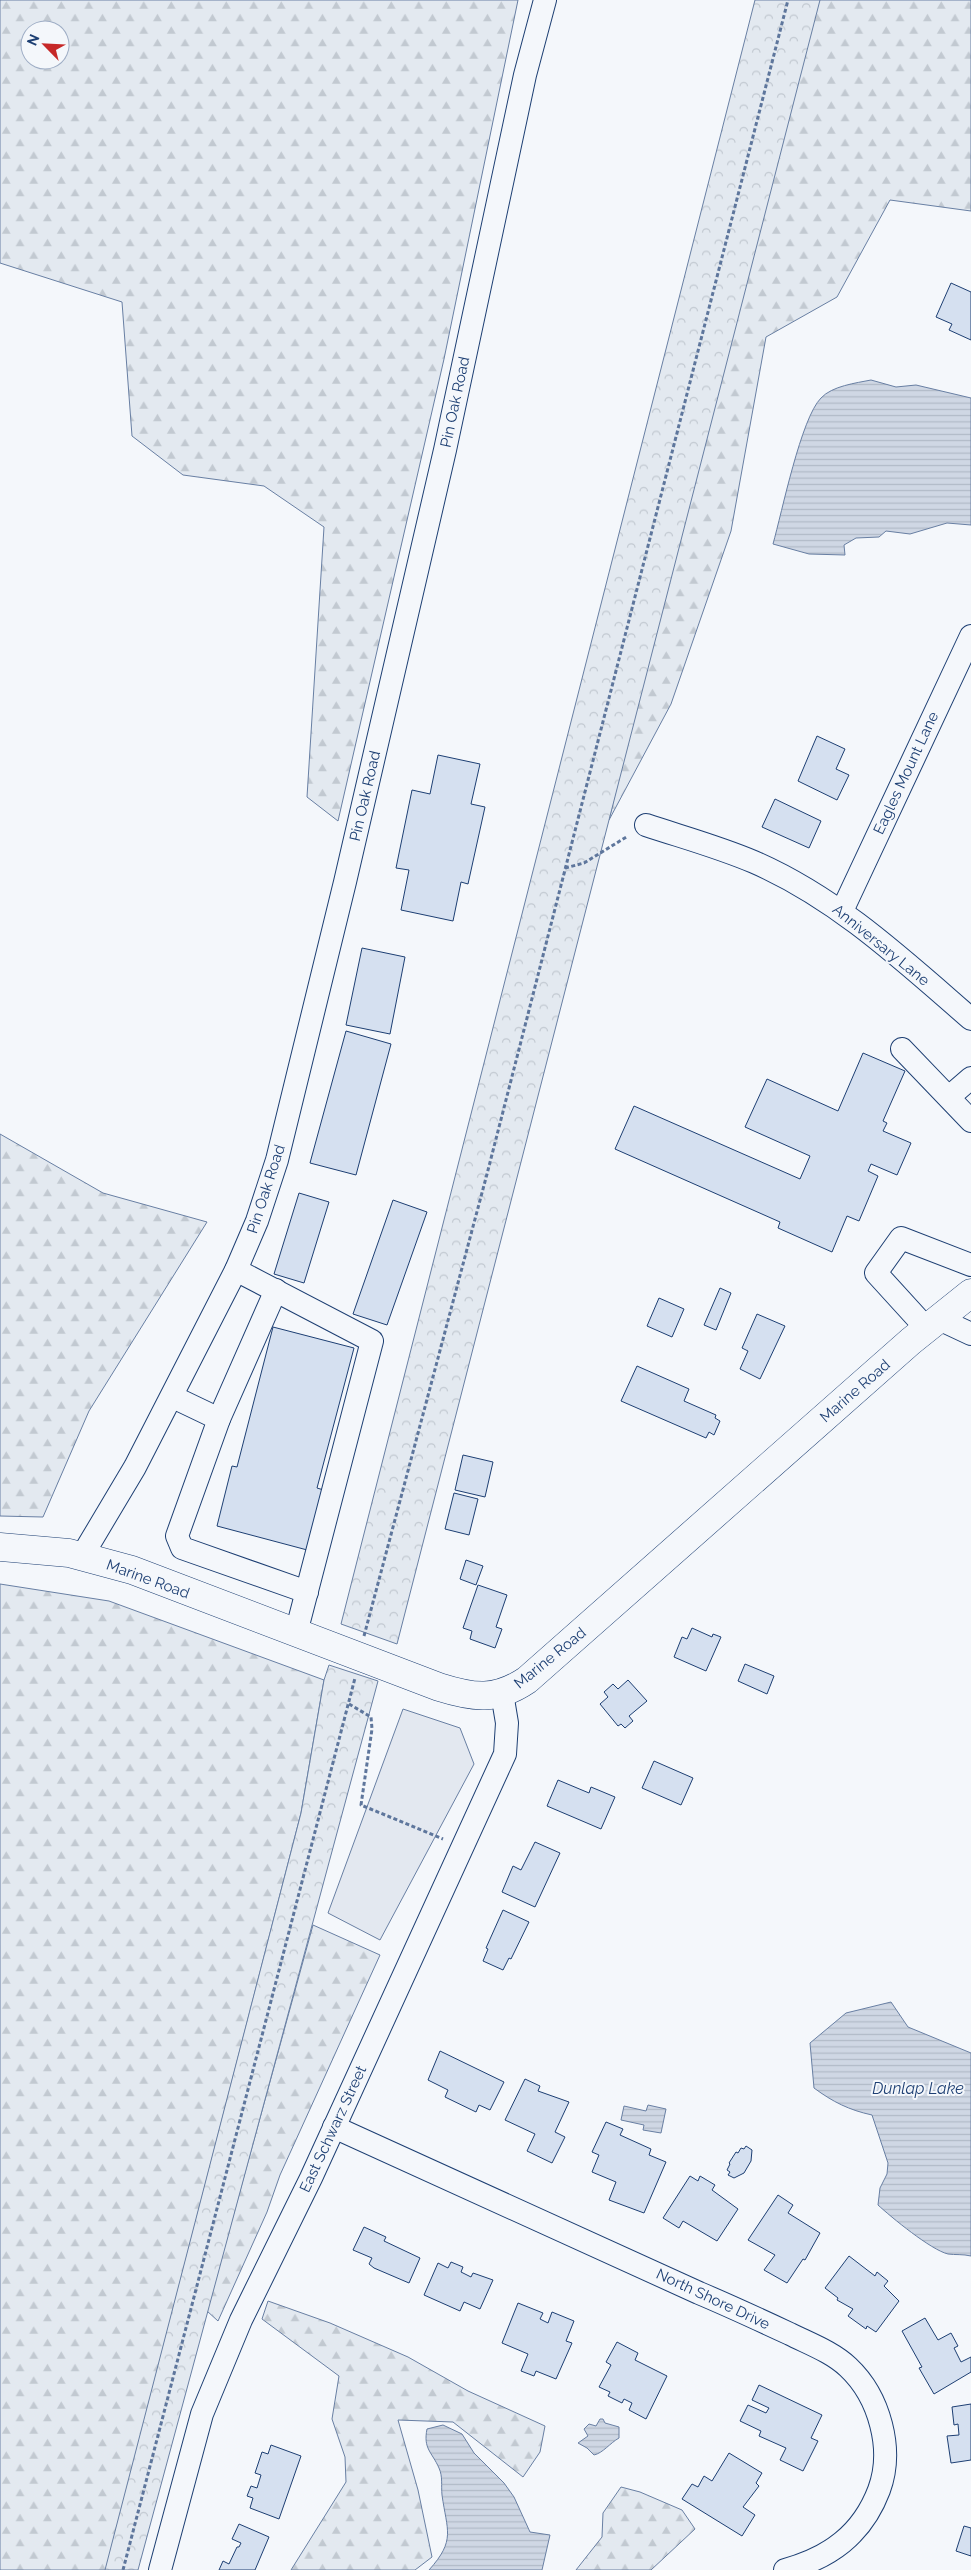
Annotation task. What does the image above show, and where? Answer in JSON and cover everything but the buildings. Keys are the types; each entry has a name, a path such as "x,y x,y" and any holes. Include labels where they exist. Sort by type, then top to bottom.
{"main road":[{"name":"Marine Road","path":"0,1547 26,1548 82,1556 132,1570 458,1693 475,1697 502,1693 527,1680 933,1324 971,1293"}],"street":[{"name":"Pin Oak Road","path":"82,1556 135,1467 173,1397 236,1270 257,1221 277,1160 340,902 445,450 525,75 545,0"},
{"name":"Eagles Mount Lane","path":"842,911 971,636"},
{"name":"Anniversary Lane","path":"646,825 754,862 798,884 842,911 874,935 971,1019"},
{"path":"902,1049 971,1121"},
{"path":"949,1097 971,1078"},
{"path":"971,1265 901,1238 876,1273 933,1324 971,1334"},
{"path":"236,1270 372,1341 296,1633"},
{"path":"276,1290 219,1419 177,1536 182,1548 307,1592"},
{"path":"173,1397 219,1419"},
{"name":"East Schwarz Street","path":"160,2570 202,2414 241,2320 334,2127 505,1754 507,1723 502,1693"},
{"name":"North Shore Drive","path":"334,2127 754,2317 829,2353 848,2367 866,2389 878,2414 883,2433 884,2463 880,2485 865,2519 846,2542 824,2556 785,2570"}],"path":[{"path":"362,1643 487,1174 788,0"},
{"path":"564,868 584,863 646,825"},
{"path":"124,2570 356,1673"},
{"path":"349,1704 370,1717 372,1729 361,1805 462,1848"}],"green space":[{"path":"0,0 518,0 444,359 338,821 307,797 324,527 264,486 183,475 132,436 122,302 0,263"},
{"path":"755,0 820,0 397,1644 341,1624"},
{"path":"799,0 971,0 971,211 890,200 837,297 766,337 731,531 671,704 609,820"},
{"path":"0,1134 103,1193 207,1222 89,1411 43,1517 0,1516"},
{"path":"0,1584 109,1601 324,1680 301,1813 106,2570 0,2570"},
{"path":"329,1665 378,1681 138,2570 105,2570 301,1813 324,1680"},
{"path":"313,1925 380,1955 280,2175 267,2212 218,2321 207,2311"},
{"path":"268,2301 330,2323 408,2357 468,2391 545,2426 540,2452 523,2477 453,2422 398,2420 418,2490 432,2557 415,2570 291,2570 346,2482 345,2457 332,2419 339,2376 262,2319"},
{"path":"621,2487 640,2492 682,2510 695,2529 651,2570 576,2570 602,2537 603,2513"}],"shaded area":[{"path":"403,1709 460,1728 474,1764 380,1940 328,1913"}],"water":[{"path":"871,380 896,387 916,385 971,398 971,525 947,523 910,534 886,531 879,537 856,538 844,545 845,555 809,554 773,544 799,445 814,409 821,398 831,391"},
{"name":"Dunlap Lake","path":"891,2002 908,2027 971,2053 971,2256 948,2254 941,2251 901,2225 878,2205 880,2188 887,2174 888,2163 872,2115 841,2105 814,2088 810,2043 846,2013"},
{"path":"648,2105 666,2109 661,2133 643,2130 644,2125 621,2120 624,2106 646,2111"},
{"path":"600,2419 603,2419 605,2423 619,2427 619,2438 594,2455 578,2443 588,2436 584,2429 589,2424 596,2426"},
{"path":"443,2425 462,2434 474,2453 504,2483 514,2497 530,2532 550,2535 542,2570 429,2570 443,2551 448,2535 441,2475 427,2446 426,2436 427,2429"}]}
